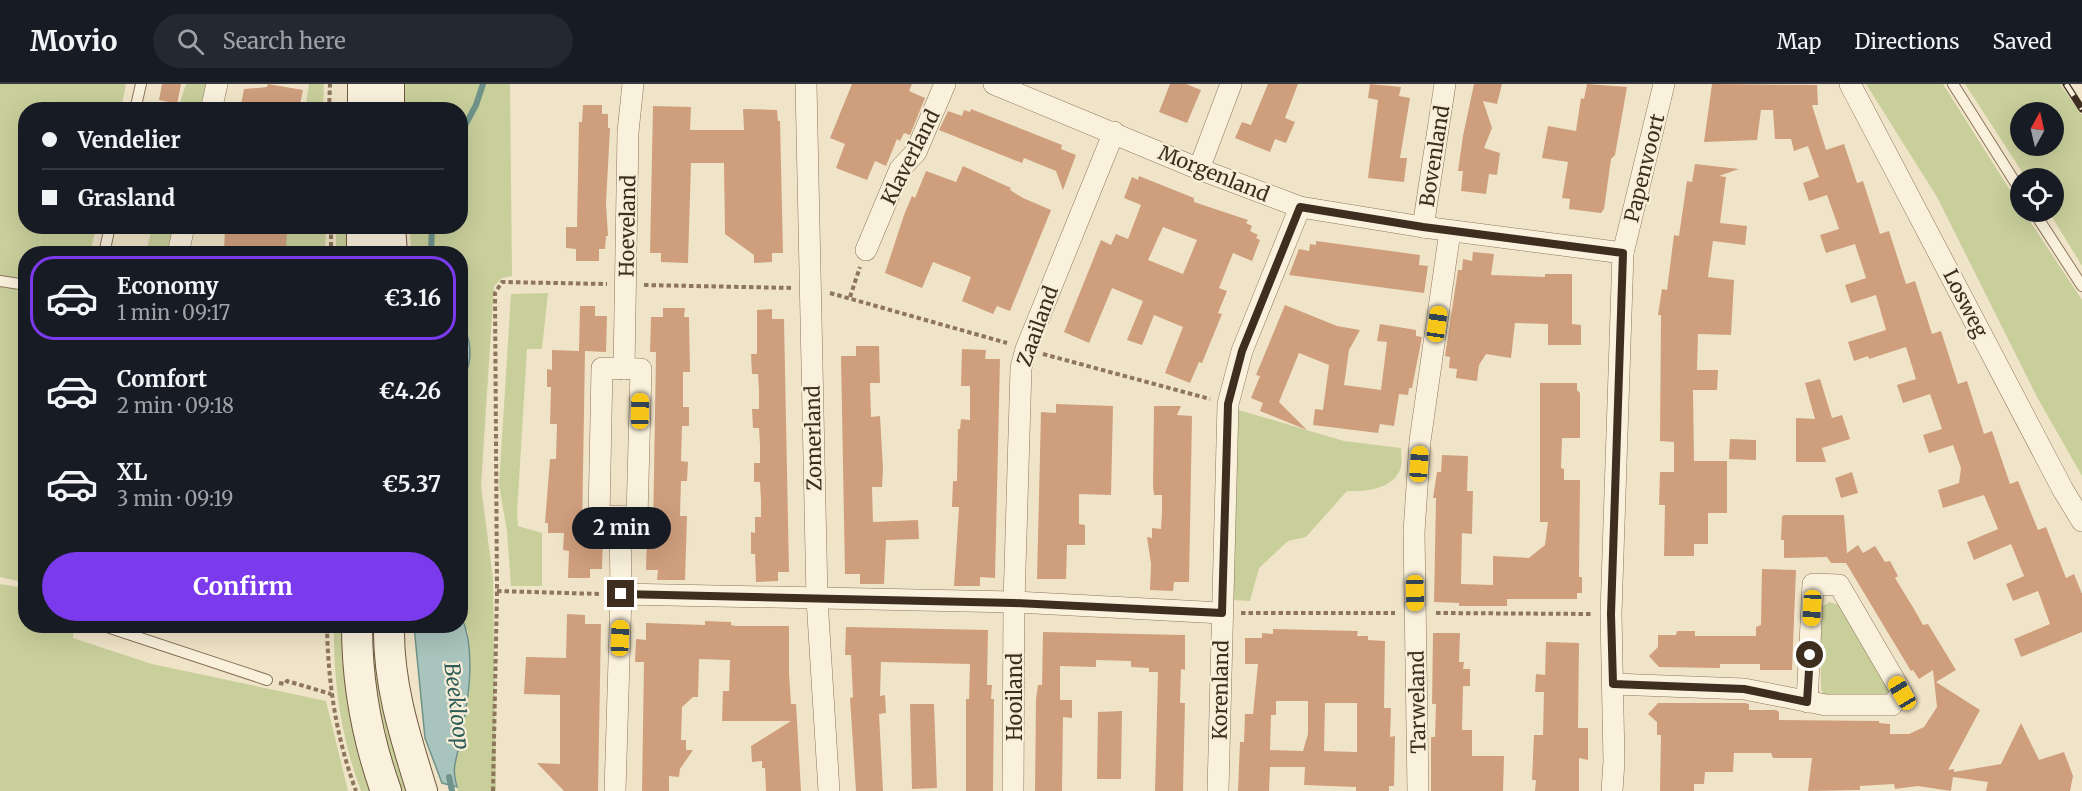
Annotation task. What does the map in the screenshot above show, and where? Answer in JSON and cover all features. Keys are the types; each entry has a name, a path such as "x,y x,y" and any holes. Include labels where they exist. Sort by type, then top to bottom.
{"main road":[{"path":"363,84 363,102"},
{"path":"389,84 389,102"},
{"path":"357,633 363,707 377,765 386,791"},
{"path":"388,633 388,650 396,706 422,791"}],"street":[{"path":"213,102 217,84"},
{"name":"Hoeveland","path":"624,369 628,132 633,84"},
{"name":"Zomerland","path":"806,84 817,599 829,791"},
{"name":"Klaverland","path":"866,250 900,169 916,152 945,84"},
{"path":"1199,169 1231,84"},
{"name":"Bovenland","path":"1423,227 1445,84"},
{"name":"Papenvoort","path":"1611,791 1614,761 1611,614 1623,253 1664,84"},
{"name":"Losweg","path":"1850,84 2063,490 2082,521"},
{"name":"Morgenland","path":"1007,86 1199,169 1300,207 1450,231 1623,253"},
{"name":"Zaailand","path":"1014,603 1018,393 1026,349 1114,132"},
{"name":"Korenland","path":"1218,791 1228,404 1242,351 1300,207"},
{"name":"Tarweland","path":"1418,791 1414,532 1420,441 1450,231"},
{"path":"602,368 624,369 640,369 637,517 599,516 602,368"},
{"path":"615,791 621,594 620,517"},
{"path":"1613,684 1744,689 1807,702 1826,705 1892,705 1902,693 1839,585 1813,584 1807,702"},
{"path":"621,594 1014,603 1222,613"},
{"name":"Hooiland","path":"1013,791 1014,603"}],"lane":[{"path":"137,102 141,84"},
{"path":"1953,84 2010,174"},
{"path":"2040,222 2082,286"},
{"path":"0,281 18,284"},
{"path":"125,633 267,680"}],"path":[{"path":"329,102 330,84"},
{"path":"850,297 866,250"},
{"path":"1026,349 1228,404"},
{"path":"496,591 621,594"},
{"path":"1222,613 1611,614"},
{"path":"327,633 331,694 337,732 356,791"},
{"path":"267,680 285,684 287,681 331,694"}],"green space":[{"path":"0,84 126,84 122,102 18,102 18,234 94,234 92,246 18,246 18,581 0,577"},
{"path":"186,84 206,84 202,102 180,102"},
{"path":"309,84 324,84 323,102 306,102"},
{"path":"405,84 510,84 512,276 502,278 494,286 481,486 493,578 496,791 458,791 452,766 458,748 470,666 468,632 468,246 411,246 410,234 468,234 468,102 404,102"},
{"path":"1866,84 1943,84 2010,190 2010,222 2031,222 2082,300 2082,476 2037,397 1937,197"},
{"path":"1965,84 2060,84 2082,115 2082,266 2055,222 2064,222 2064,168 2020,168 2012,156 2064,156 2064,102 2010,102 2010,153"},
{"path":"150,234 173,234 170,246 148,246"},
{"path":"283,234 326,234 325,246 283,246"},
{"path":"336,234 353,234 354,246 336,246"},
{"path":"548,293 542,349 527,349 517,514 518,526 542,533 542,586 511,586 507,531 499,485 511,294"},
{"path":"1235,409 1344,441 1401,448 1401,467 1393,480 1370,490 1347,491 1306,537 1288,541 1259,568 1250,601 1233,600"},
{"path":"0,584 18,587 18,633 73,633 73,638 152,664 326,701 348,791 0,791"},
{"path":"1829,602 1842,606 1890,685 1888,694 1881,698 1824,695 1821,689 1820,615 1822,607"},
{"path":"334,633 352,633 378,791 361,791 354,771 343,730 335,668"},
{"path":"366,633 380,633 409,791 394,791"}],"water":[{"path":"468,337 470,348 468,368"},
{"path":"415,633 467,633 470,663 468,698 455,766 457,787 442,783 425,738"}],"building":[{"path":"162,84 181,84 177,102 159,100"},
{"path":"268,84 303,90 301,102 242,102 244,89 267,87"},
{"path":"852,84 912,84 909,91 925,98 910,135 904,133 900,141 897,139 886,166 875,161 867,180 836,168 845,144 830,138"},
{"path":"1170,84 1186,84 1201,90 1187,123 1159,112"},
{"path":"1268,84 1298,84 1285,118 1295,122 1286,143 1275,139 1270,152 1235,138 1242,122 1251,125"},
{"path":"1370,84 1401,87 1399,96 1410,98 1400,158 1407,158 1404,182 1368,178 1378,100 1368,98"},
{"path":"1474,84 1502,84 1497,104 1483,101 1492,128 1484,148 1500,153 1497,175 1489,174 1486,194 1461,191 1463,171 1458,171"},
{"path":"1587,84 1627,87 1615,155 1611,159 1604,209 1601,213 1569,209 1570,199 1562,198 1568,162 1542,158 1548,126 1576,131 1581,98 1584,99"},
{"path":"1712,84 1817,85 1818,105 1812,105 1826,150 1844,144 1857,183 1863,181 1880,234 1889,231 1906,284 1915,281 1932,334 1941,331 1958,384 1967,381 1984,434 1992,431 2010,484 2018,481 2038,530 2046,527 2066,578 2074,574 2082,594 2082,632 2021,657 2014,639 2050,624 2038,591 2013,601 2006,584 2024,576 2011,544 1974,560 1967,542 1998,529 1984,495 1943,508 1938,490 1959,483 1961,468 1953,445 1929,453 1923,435 1942,429 1930,394 1903,403 1897,385 1916,379 1906,347 1869,359 1868,356 1854,361 1848,342 1886,330 1876,295 1851,303 1845,285 1866,278 1855,244 1826,253 1820,235 1839,229 1827,195 1809,201 1803,183 1819,177 1808,146 1794,151 1791,139 1775,139 1773,110 1761,110 1757,140 1704,142"},
{"path":"583,105 602,105 602,114 608,114 608,128 610,128 606,203 608,236 606,236 605,249 599,249 599,261 576,261 576,249 566,248 566,227 577,227 579,122 582,122"},
{"path":"653,106 691,107 690,130 744,130 743,109 777,110 778,121 780,121 783,253 772,253 772,262 754,263 754,255 725,234 724,163 691,163 688,263 661,262 661,253 650,253"},
{"path":"971,109 1062,145 1061,149 1076,155 1063,190 1056,171 1024,158 1022,163 939,130 948,111 962,116 964,110 970,112"},
{"path":"1695,164 1739,169 1719,176 1726,177 1720,223 1747,226 1745,245 1713,241 1708,277 1734,280 1731,335 1698,334 1697,370 1718,370 1717,390 1693,390 1694,461 1727,461 1727,513 1708,513 1708,544 1694,544 1694,556 1664,556 1665,505 1659,505 1660,472 1674,472 1674,442 1660,441 1661,315 1658,315 1662,289 1667,290 1674,235 1679,236 1687,181 1692,182"},
{"path":"963,166 1051,210 1010,311 997,306 993,314 962,301 971,277 933,262 922,288 885,273 904,215 912,196 915,198 926,171 956,182"},
{"path":"1139,176 1194,198 1194,202 1248,220 1246,223 1252,226 1250,231 1258,235 1256,238 1260,240 1252,261 1233,253 1219,288 1227,291 1218,313 1222,314 1202,363 1199,362 1190,383 1165,373 1183,327 1154,315 1142,345 1127,340 1143,301 1112,288 1089,343 1064,332 1101,240 1111,245 1116,234 1128,239 1141,205 1124,198 1132,177 1138,180","holes":["1163,227 1197,240 1183,274 1148,260"]},
{"path":"225,234 287,234 286,246 224,246"},
{"path":"1316,241 1420,255 1419,265 1428,266 1424,293 1289,275 1299,249 1309,251 1310,244 1316,245"},
{"path":"1473,252 1494,254 1491,275 1545,277 1545,274 1572,274 1572,324 1581,325 1581,345 1548,345 1548,324 1515,323 1511,358 1486,354 1479,365 1477,381 1456,378 1457,369 1449,368 1450,357 1445,356 1458,270 1462,270 1463,259 1472,261"},
{"path":"1285,305 1337,326 1360,330 1349,350 1344,385 1381,390 1387,342 1377,341 1380,324 1416,330 1416,336 1422,337 1412,388 1409,388 1408,395 1399,394 1394,426 1380,424 1378,433 1313,425 1315,409 1323,410 1329,365 1299,353 1279,402 1307,430 1260,411 1263,403 1251,398 1260,376 1256,375"},
{"path":"580,306 595,306 595,316 607,316 606,352 585,351 582,533 603,533 602,569 590,569 590,578 568,578 569,551 563,550 564,533 548,533 548,523 545,523 550,459 556,459 557,424 550,424 551,387 547,387 547,369 552,370 552,350 579,351"},
{"path":"663,308 685,308 684,317 689,317 690,372 683,372 683,407 689,407 689,426 682,426 681,461 688,462 687,481 681,481 680,516 687,516 685,580 657,580 658,570 646,570 647,534 653,534 656,352 650,352 651,317 663,317"},
{"path":"772,309 772,319 784,319 789,572 778,572 778,581 756,582 755,554 751,554 751,532 755,533 755,517 761,517 760,482 754,482 754,463 760,463 760,445 759,428 753,428 752,409 759,409 759,391 758,374 752,374 751,354 757,354 757,310"},
{"path":"856,346 879,346 880,383 870,383 871,417 880,416 883,469 882,487 872,487 873,522 918,520 919,539 886,540 884,584 860,584 860,574 845,574 841,356 856,356"},
{"path":"962,349 986,350 985,359 1000,359 995,578 980,577 980,586 954,586 959,507 952,507 953,481 957,481 958,429 960,429 961,419 970,420 970,386 961,386"},
{"path":"1820,379 1832,418 1842,415 1850,439 1822,448 1826,462 1796,462 1796,418 1815,419 1805,383"},
{"path":"1540,383 1577,383 1577,390 1580,393 1580,438 1562,438 1561,468 1564,469 1564,480 1580,480 1579,577 1582,577 1582,593 1577,593 1577,599 1507,599 1507,606 1459,606 1459,603 1434,602 1436,498 1433,498 1437,472 1441,472 1442,455 1468,456 1467,491 1473,491 1472,534 1462,533 1461,584 1493,585 1493,556 1529,558 1545,545 1548,522 1540,522"},
{"path":"1056,404 1113,406 1111,495 1079,494 1079,524 1085,525 1085,545 1067,545 1066,579 1037,579 1041,412 1056,413"},
{"path":"1154,406 1181,406 1177,415 1192,416 1189,582 1174,582 1173,591 1150,590 1151,564 1147,537 1152,538 1152,528 1161,529 1162,512 1162,495 1154,495 1153,486"},
{"path":"1730,439 1756,440 1756,460 1729,459"},
{"path":"1852,472 1858,493 1841,498 1835,478"},
{"path":"1844,515 1847,553 1858,545 1863,553 1875,546 1885,562 1890,561 1898,576 1895,578 1923,625 1928,624 1956,670 1936,682 1980,710 1948,770 1954,769 1954,772 2001,764 2021,723 2039,760 2064,752 2073,776 2070,791 1986,791 1988,782 1953,777 1951,791 1918,786 1895,789 1894,784 1860,786 1860,790 1808,791 1812,758 1773,758 1771,753 1734,753 1733,772 1705,772 1704,784 1694,784 1694,791 1660,791 1661,735 1657,735 1657,722 1648,714 1658,703 1745,703 1749,704 1749,710 1776,710 1779,712 1779,720 1879,721 1879,723 1890,724 1890,734 1909,734 1924,727 1937,707 1933,670 1919,679 1913,670 1911,671 1846,563 1831,563 1827,557 1784,558 1784,540 1781,540 1782,516"},
{"path":"1762,569 1796,570 1792,670 1760,670 1760,664 1720,664 1720,668 1659,667 1649,656 1658,647 1658,635 1676,635 1677,631 1695,631 1695,636 1756,636 1756,627 1761,625"},
{"path":"567,614 585,615 585,624 601,624 598,791 564,791 537,763 560,764 560,695 524,694 526,657 566,658"},
{"path":"705,621 731,622 731,625 736,626 789,626 791,704 796,704 801,791 766,791 765,768 762,768 762,761 752,762 751,746 791,721 722,721 723,691 729,691 730,660 699,659 698,697 693,697 682,707 681,740 686,740 686,750 693,750 680,769 679,777 669,776 669,791 642,791 644,662 635,662 636,639 646,640 646,623 705,625"},
{"path":"846,627 988,630 987,685 992,685 991,699 994,699 993,791 966,791 966,699 969,699 970,664 881,662 880,696 885,695 886,713 879,714 883,791 856,791 850,698 853,697 851,655 845,655"},
{"path":"1273,629 1358,631 1357,636 1368,636 1368,640 1385,641 1384,708 1391,708 1390,737 1395,736 1394,786 1389,786 1389,791 1356,791 1356,787 1304,785 1305,767 1270,767 1269,791 1238,791 1240,742 1244,742 1245,714 1253,714 1258,664 1245,664 1245,638 1262,638 1262,633 1273,634","holes":["1276,701 1308,701 1308,734 1303,751 1270,750 1271,715 1276,715","1325,703 1357,703 1357,752 1324,751"]},
{"path":"1043,632 1185,635 1185,670 1181,669 1180,703 1185,703 1183,791 1155,791 1158,672 1149,672 1149,668 1131,667 1131,661 1096,660 1096,667 1060,666 1060,700 1072,700 1072,718 1063,717 1062,791 1035,791 1036,699 1038,685 1042,685"},
{"path":"1433,633 1460,633 1459,662 1464,662 1463,669 1470,669 1470,686 1463,686 1462,730 1472,730 1472,756 1504,756 1503,791 1431,791 1431,737 1435,737 1436,704 1432,704"},
{"path":"1546,642 1579,643 1578,728 1588,728 1588,760 1579,758 1579,791 1535,791 1536,780 1532,780 1534,735 1543,735 1544,692 1535,692 1536,674 1545,675"},
{"path":"910,704 934,704 937,788 912,789"},
{"path":"1122,711 1121,779 1097,779 1098,712"}],"waterway":[{"name":"Beekloop","path":"468,120 483,84"},
{"name":"Beekloop","path":"431,246 432,234"},
{"name":"Beekloop","path":"449,777 452,791"}],"railway":[{"path":"2066,84 2082,109"}],"route":[{"path":"621,594 1014,603 1222,613 1228,404 1242,351 1300,207 1423,227 1623,253 1611,614 1613,684 1744,689 1807,702 1810,655"}]}
